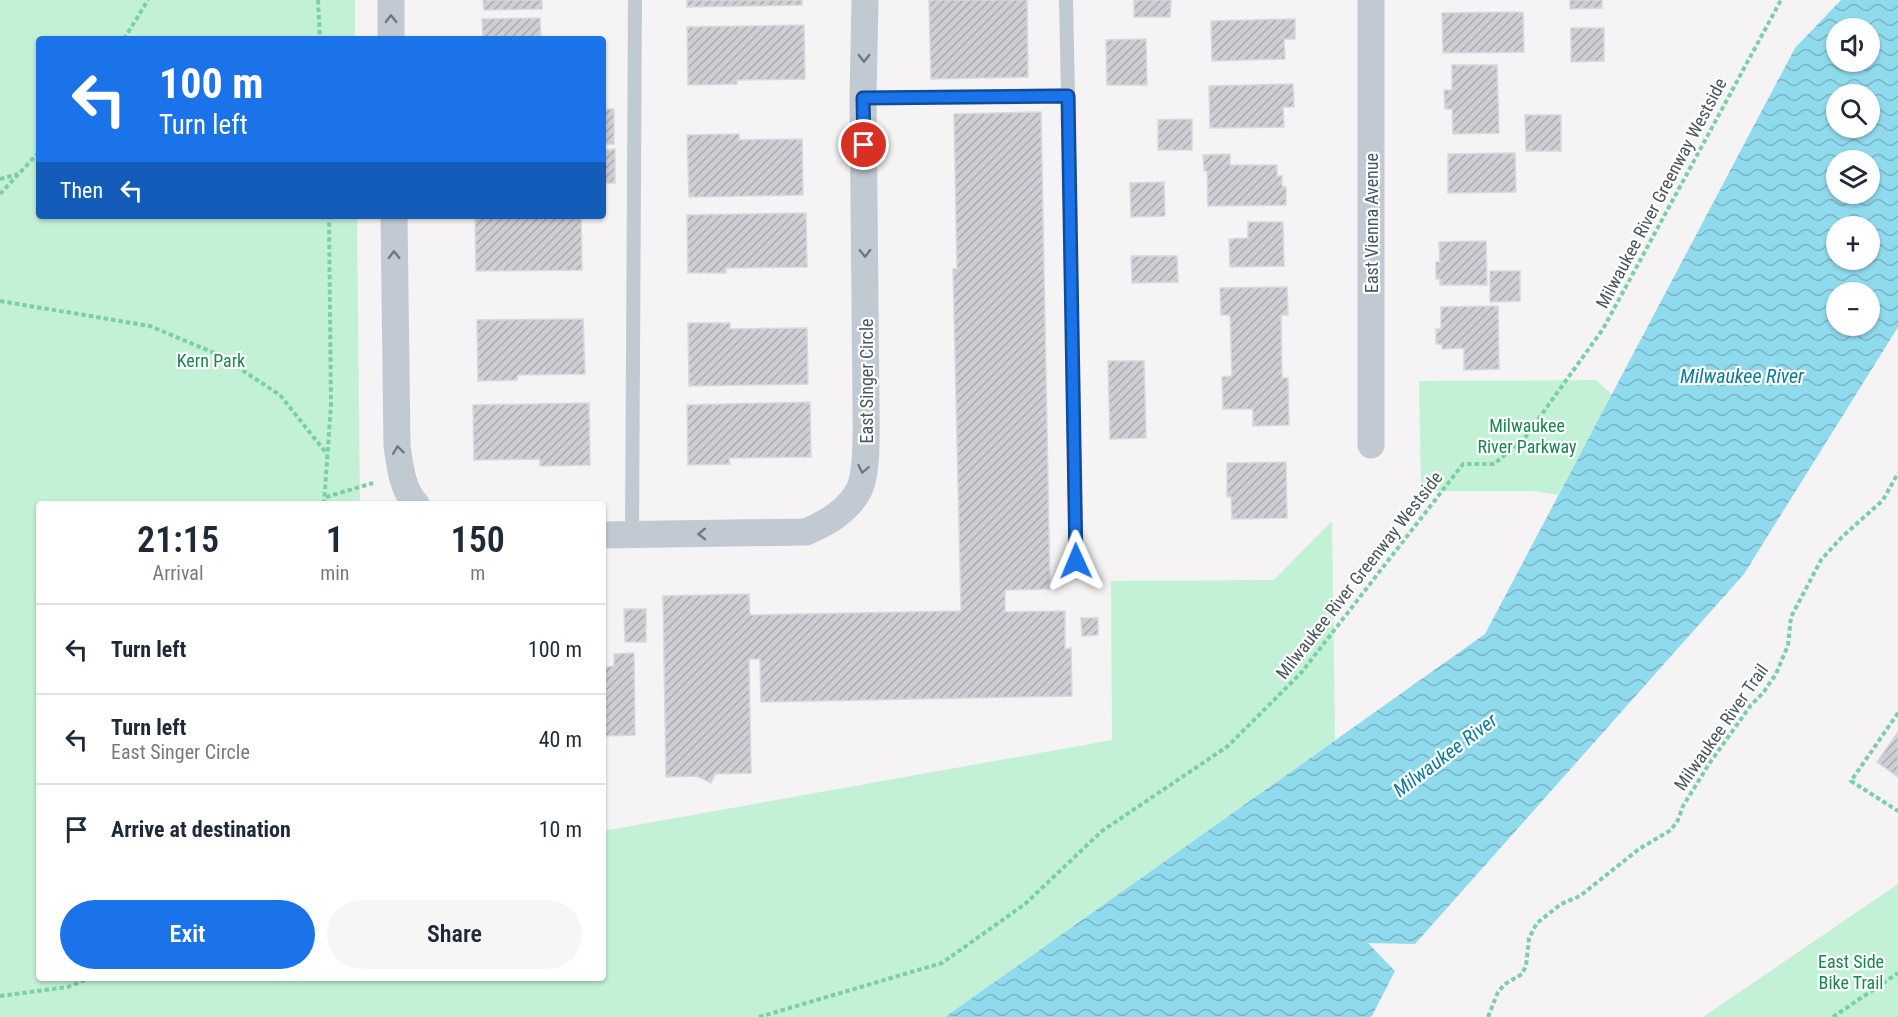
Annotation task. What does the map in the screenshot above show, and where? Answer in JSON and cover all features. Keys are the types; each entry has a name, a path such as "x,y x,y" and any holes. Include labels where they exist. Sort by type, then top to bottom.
{"street":[{"path":"391,0 391,36"},
{"name":"East Singer Circle","path":"606,535 806,532 828,522 845,508 860,489 866,458 863,98 865,0"},
{"name":"East Vienna Avenue","path":"1371,0 1371,445"},
{"path":"394,219 397,446 402,474 409,496 413,501"}],"lane":[{"path":"632,534 635,0"},
{"path":"1066,0 1076,561"},
{"path":"863,98 1068,96"}],"path":[{"path":"126,36 148,0"},
{"path":"318,0 320,36"},
{"name":"Milwaukee River Greenway Westside","path":"759,1017 942,963 1025,904 1102,831 1228,746 1277,698 1301,673 1463,464 1494,464 1524,439 1590,348 1603,329 1781,0"},
{"path":"0,194 36,155"},
{"path":"0,179 19,174"},
{"path":"325,501 331,405 329,219"},
{"path":"0,301 150,326 219,355 280,395 327,454"},
{"name":"Milwaukee River Trail","path":"1488,1017 1498,992 1505,984 1522,974 1526,966 1529,938 1537,923 1561,904 1580,896 1639,849 1671,830 1709,764 1776,674 1788,645 1791,617 1821,560 1842,537 1883,500 1898,473"},
{"path":"326,497 402,474"},
{"path":"1898,712 1851,781 1898,811"},
{"path":"1833,1017 1898,973"},
{"path":"0,996 68,987 83,981"}],"green space":[{"name":"Kern Park","path":"0,0 355,0 355,36 36,36 36,219 357,219 360,501 36,501 36,981 606,981 606,830 1112,740 1111,581 1274,580 1332,521 1335,740 945,1017 0,1017"},
{"name":"Milwaukee River Parkway","path":"1596,380 1612,395 1558,495 1534,491 1421,491 1419,381"},
{"name":"East Side Bike Trail","path":"1898,884 1898,1017 1703,1017"}],"water":[{"name":"Milwaukee River","path":"1841,0 1898,0 1898,327 1744,574 1415,944 1368,943 1395,971 1372,1016 945,1017 1485,634 1795,48"}],"building":[{"path":"483,0 542,0 542,9 484,10"},
{"path":"687,0 802,0 802,5 687,7"},
{"path":"929,0 1027,0 1028,77 931,79"},
{"path":"1134,0 1171,0 1170,17 1134,17"},
{"path":"1570,0 1602,0 1602,8 1570,9"},
{"path":"1523,12 1524,52 1443,53 1442,13"},
{"path":"540,18 541,36 483,36 482,19"},
{"path":"1295,19 1295,39 1284,39 1285,59 1212,61 1211,21"},
{"path":"804,25 805,79 737,80 737,84 688,85 687,27"},
{"path":"1571,28 1604,28 1604,61 1571,62"},
{"path":"1146,39 1147,85 1107,85 1106,40"},
{"path":"1452,65 1497,65 1499,133 1453,134 1452,109 1445,109 1444,90 1452,90"},
{"path":"1293,84 1294,107 1283,107 1284,127 1210,128 1209,86"},
{"path":"606,109 614,109 614,144 606,144"},
{"path":"1041,112 1050,589 1005,590 1005,612 1065,611 1065,649 1071,648 1072,696 761,702 760,659 749,659 751,773 715,774 711,783 697,776 666,777 663,596 749,594 750,615 961,611 953,269 957,269 954,114"},
{"path":"1525,115 1561,115 1561,151 1526,151"},
{"path":"1192,119 1192,150 1158,150 1158,120"},
{"path":"739,134 739,140 802,139 803,195 689,197 687,135"},
{"path":"615,149 615,183 606,183 606,150"},
{"path":"1515,153 1516,192 1448,193 1448,154"},
{"path":"1230,154 1230,165 1277,165 1277,176 1282,176 1282,186 1286,187 1286,205 1208,206 1207,171 1204,171 1203,155"},
{"path":"1164,182 1165,216 1131,217 1130,183"},
{"path":"806,213 807,267 726,268 726,273 688,273 687,215"},
{"path":"475,219 581,219 582,270 476,271"},
{"path":"1248,222 1283,222 1284,266 1230,267 1229,239 1248,238"},
{"path":"1486,241 1487,285 1440,285 1440,279 1436,279 1436,262 1440,262 1439,242"},
{"path":"1131,256 1177,256 1178,282 1132,283"},
{"path":"1490,271 1520,271 1520,301 1490,302"},
{"path":"1287,287 1288,315 1281,315 1282,378 1288,378 1289,425 1253,426 1253,409 1223,409 1222,377 1232,376 1230,315 1221,315 1220,288"},
{"path":"1498,306 1499,369 1464,370 1464,348 1442,349 1442,344 1436,344 1436,329 1441,329 1441,307"},
{"path":"583,319 585,374 518,375 517,380 478,381 477,320"},
{"path":"688,323 730,323 730,329 807,328 808,384 689,386"},
{"path":"1108,361 1144,361 1146,438 1110,439"},
{"path":"810,402 811,457 729,458 730,464 688,465 687,405"},
{"path":"589,403 590,465 540,466 540,459 474,460 473,405"},
{"path":"1286,462 1287,518 1232,519 1231,497 1227,497 1227,463"},
{"path":"624,609 646,609 646,642 625,642"},
{"path":"1081,618 1098,618 1098,635 1082,636"},
{"path":"634,653 635,735 606,736 606,667 614,666 614,654"},
{"path":"1898,732 1898,777 1877,762"}],"route":[{"path":"864,145 863,98 1068,96 1076,561"}]}
